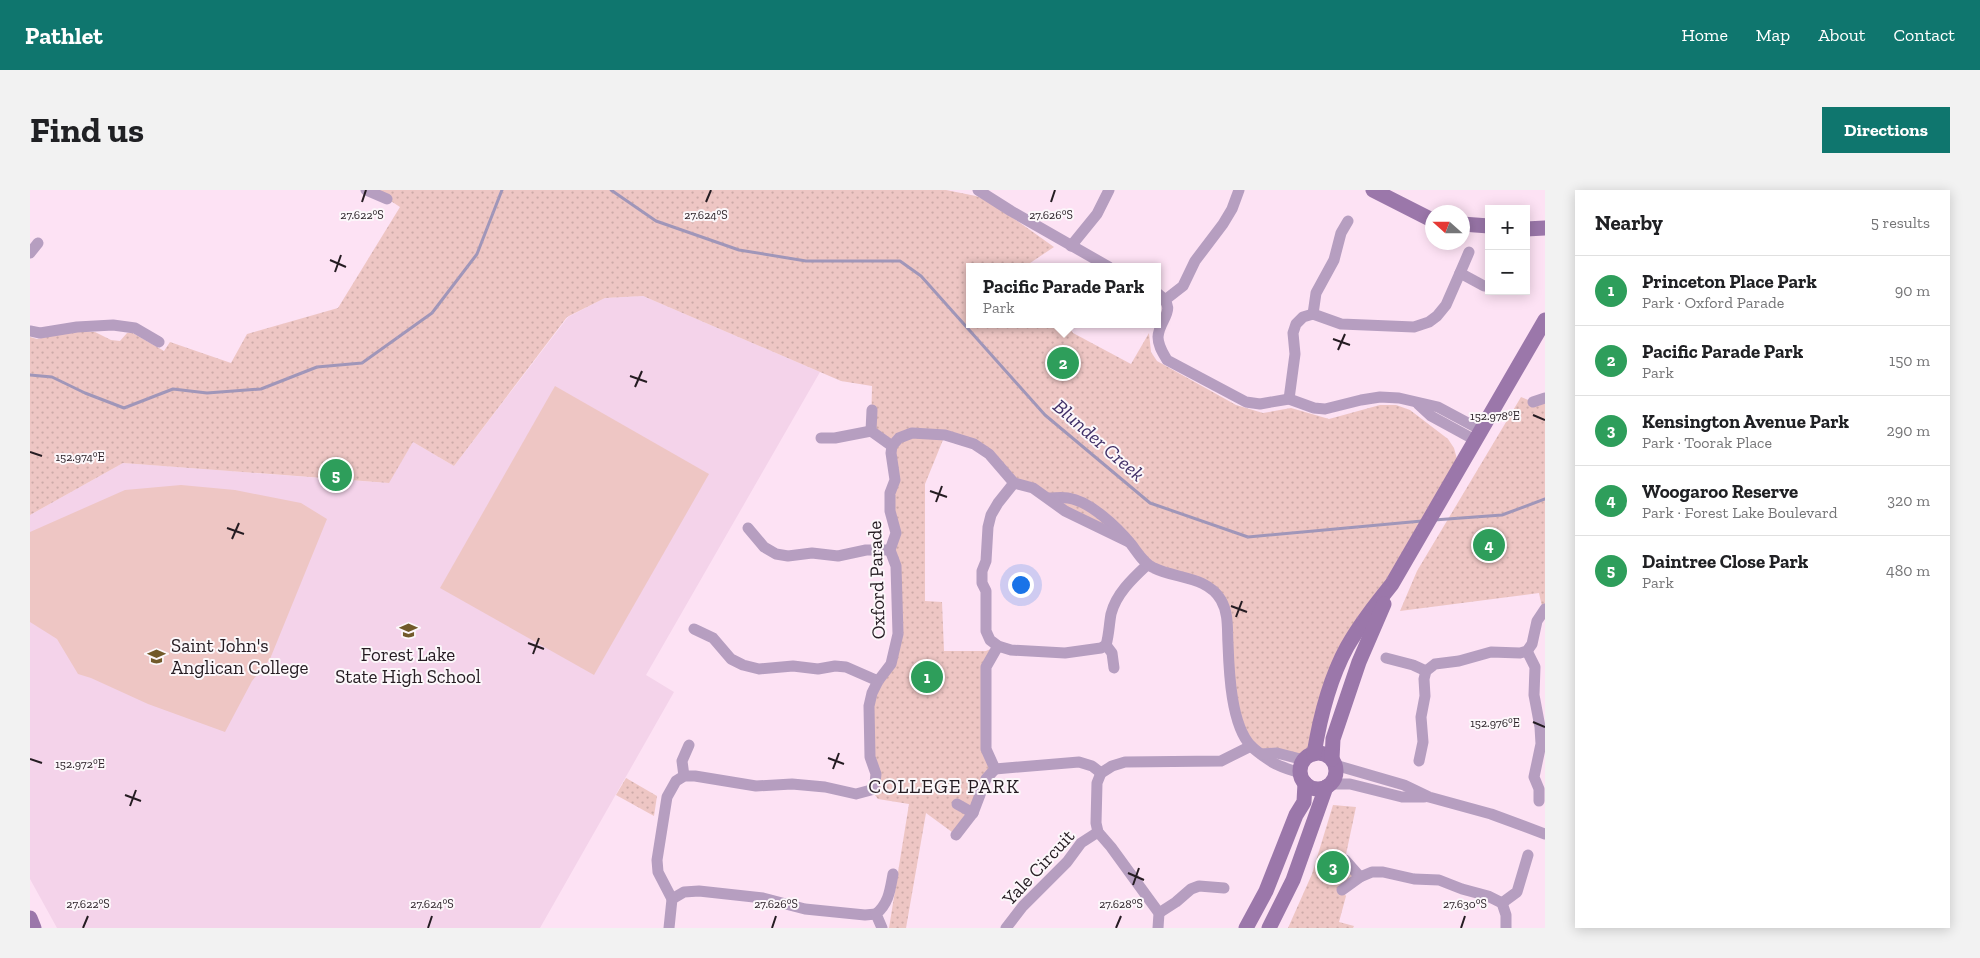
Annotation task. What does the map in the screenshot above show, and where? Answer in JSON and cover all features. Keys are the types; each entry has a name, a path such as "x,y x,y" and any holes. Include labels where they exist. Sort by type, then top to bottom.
{"main road":[{"path":"1373,190 1425,216"},
{"path":"1470,225 1485,226"},
{"path":"1530,230 1545,228"},
{"path":"1530,231 1545,235"},
{"path":"1246,928 1266,891 1296,815 1304,802 1306,768 1330,684 1347,648 1363,621 1392,584 1406,561 1545,320"},
{"path":"1270,928 1293,880 1328,786 1336,775 1333,762 1333,739 1354,679 1392,584"},
{"path":"1306,768 1323,754 1333,762"},
{"path":"1306,768 1315,789 1328,786"},
{"path":"30,918 34,928"}],"street":[{"path":"366,190 387,199"},
{"path":"978,190 1102,263"},
{"path":"1071,246 1097,214 1109,190"},
{"path":"1239,190 1232,209 1196,262 1184,286 1161,297 1168,309 1158,338 1167,360 1246,402 1260,404 1289,400 1314,408 1326,409 1380,397 1399,398 1417,403 1431,416 1478,435"},
{"path":"1313,314 1316,293 1334,260 1340,233 1348,221"},
{"path":"30,253 38,243"},
{"path":"1289,400 1295,354 1293,333 1296,324 1303,317 1313,314 1341,324 1414,327 1428,322 1437,316 1446,305 1469,252"},
{"path":"1460,273 1484,286"},
{"path":"30,331 40,334 77,327 113,325 135,328 159,342"},
{"path":"1533,402 1545,398"},
{"path":"871,431 872,410"},
{"path":"822,438 836,438 871,431 892,446 899,438 912,433 945,435 974,444 989,454 1014,483 1033,488 1071,514 1129,542 1147,564 1156,569 1187,576 1206,585 1220,598 1227,613 1232,700 1244,735 1251,746 1273,763 1306,768"},
{"name":"Oxford Parade","path":"684,776 711,778 756,786 792,784 825,787 856,794 871,790 875,783 876,774 870,757 869,706 872,693 878,681 891,664 898,634 896,566 890,550 896,532 890,511 890,493 895,480 891,453 892,446"},
{"path":"1014,483 991,515 988,527 986,561 982,571 982,583 986,591 986,631 990,640 998,646 1011,650 1065,653 1100,648 1106,645"},
{"path":"748,528 764,547 776,554 788,556 812,553 838,556 866,550 890,550"},
{"path":"1114,668 1112,653 1106,645 1111,614 1118,597 1147,564"},
{"path":"1419,761 1423,742 1421,717 1425,696 1424,680 1426,671 1435,664 1459,662 1491,652 1520,653 1527,651 1532,644 1537,621 1545,609"},
{"path":"694,629 712,638 731,659 743,665 758,669 793,666 818,669 835,666 846,667 878,681"},
{"path":"995,769 986,749 986,667 998,646"},
{"path":"1527,651 1535,667 1534,695 1540,727 1541,744 1534,777 1539,789 1539,801"},
{"path":"1386,658 1413,665 1426,671"},
{"path":"669,928 672,899 658,872 657,860 667,797 676,782 684,776 682,761 689,745"},
{"path":"956,835 972,812 986,779 995,769 1079,762 1092,766 1102,773 1112,766 1125,762 1221,761 1251,746"},
{"path":"1333,762 1404,785 1429,797 1491,814 1545,834"},
{"name":"Yale Circuit","path":"1102,773 1097,783 1096,823 1098,832 1159,913"},
{"path":"1328,786 1350,784 1402,797 1429,797"},
{"path":"957,804 972,812"},
{"name":"Yale Circuit","path":"1006,928 1023,906 1067,862 1081,842 1098,832"},
{"path":"1502,904 1517,892 1528,855"},
{"path":"1345,860 1360,877"},
{"path":"1342,890 1360,877 1372,872 1383,872 1414,879 1440,880 1462,889 1488,896 1502,904 1506,915 1506,928"},
{"path":"672,899 684,892 698,891 763,898 805,909 865,915 876,914 883,908 888,898 892,874"},
{"path":"1158,928 1159,913 1192,889 1200,886 1224,888"},
{"path":"876,914 882,928"}],"shaded area":[{"path":"374,190 946,190 976,196 989,201 1054,247 1030,263 966,263 966,328 1070,328 1073,333 1131,364 1149,333 1151,352 1157,361 1236,405 1263,413 1291,408 1329,419 1380,405 1396,405 1410,410 1448,439 1454,448 1457,459 1404,557 1361,620 1311,751 1299,759 1251,746 1232,700 1227,613 1206,585 1156,569 1129,542 1014,483 989,454 945,435 925,484 925,601 942,602 944,651 986,651 998,646 986,667 986,749 995,769 956,835 926,813 906,928 889,928 909,804 878,799 871,790 869,706 895,650 896,566 891,453 871,431 872,386 841,381 643,296 605,298 567,317 454,466 413,442 389,483 123,463 30,515 30,337 37,339 74,331 95,332 111,340 120,341 127,333 131,332 164,351 170,342 231,363 247,334 338,308 400,207"},
{"path":"643,296 820,372 646,675 674,692 540,928 57,928 30,879 30,515 123,463 388,483 413,442 454,466 568,317 605,298"},
{"path":"555,386 709,474 594,675 440,588"},
{"path":"1521,397 1533,402 1545,398 1545,609 1543,611 1539,593 1400,611 1417,571"},
{"path":"181,485 235,490 301,503 327,519 270,659 252,681 225,732 148,704 78,674 57,639 30,622 30,532 125,490"},
{"path":"626,778 657,796 654,816 616,795"},
{"path":"1333,805 1356,807 1345,859 1360,877 1342,890 1346,896 1339,922 1354,926 1353,928 1288,928 1312,874"}],"waterway":[{"path":"30,375 52,377 85,393 124,408 173,389 207,393 261,389 317,367 362,363 432,313 477,254 502,190"},
{"name":"Blunder Creek","path":"611,190 656,221 739,250 806,261 900,261 921,276 966,326"},
{"name":"Blunder Creek","path":"967,328 1045,415 1150,503 1248,537 1422,521"},
{"name":"Blunder Creek","path":"1434,520 1502,515 1545,499"}],"place":[{"name":"Pacific Parade Park","path":"1063,363"},
{"name":"Daintree Close Park","path":"336,475"},
{"name":"Woogaroo Reserve","path":"1489,545"},
{"name":"Forest Lake State High School","path":"408,631"},
{"name":"Saint John's Anglican College","path":"157,656"},
{"name":"Princeton Place Park","path":"927,677"},
{"name":"Kensington Avenue Park","path":"1333,867"}],"district":[{"name":"COLLEGE PARK","path":"944,786"}]}
